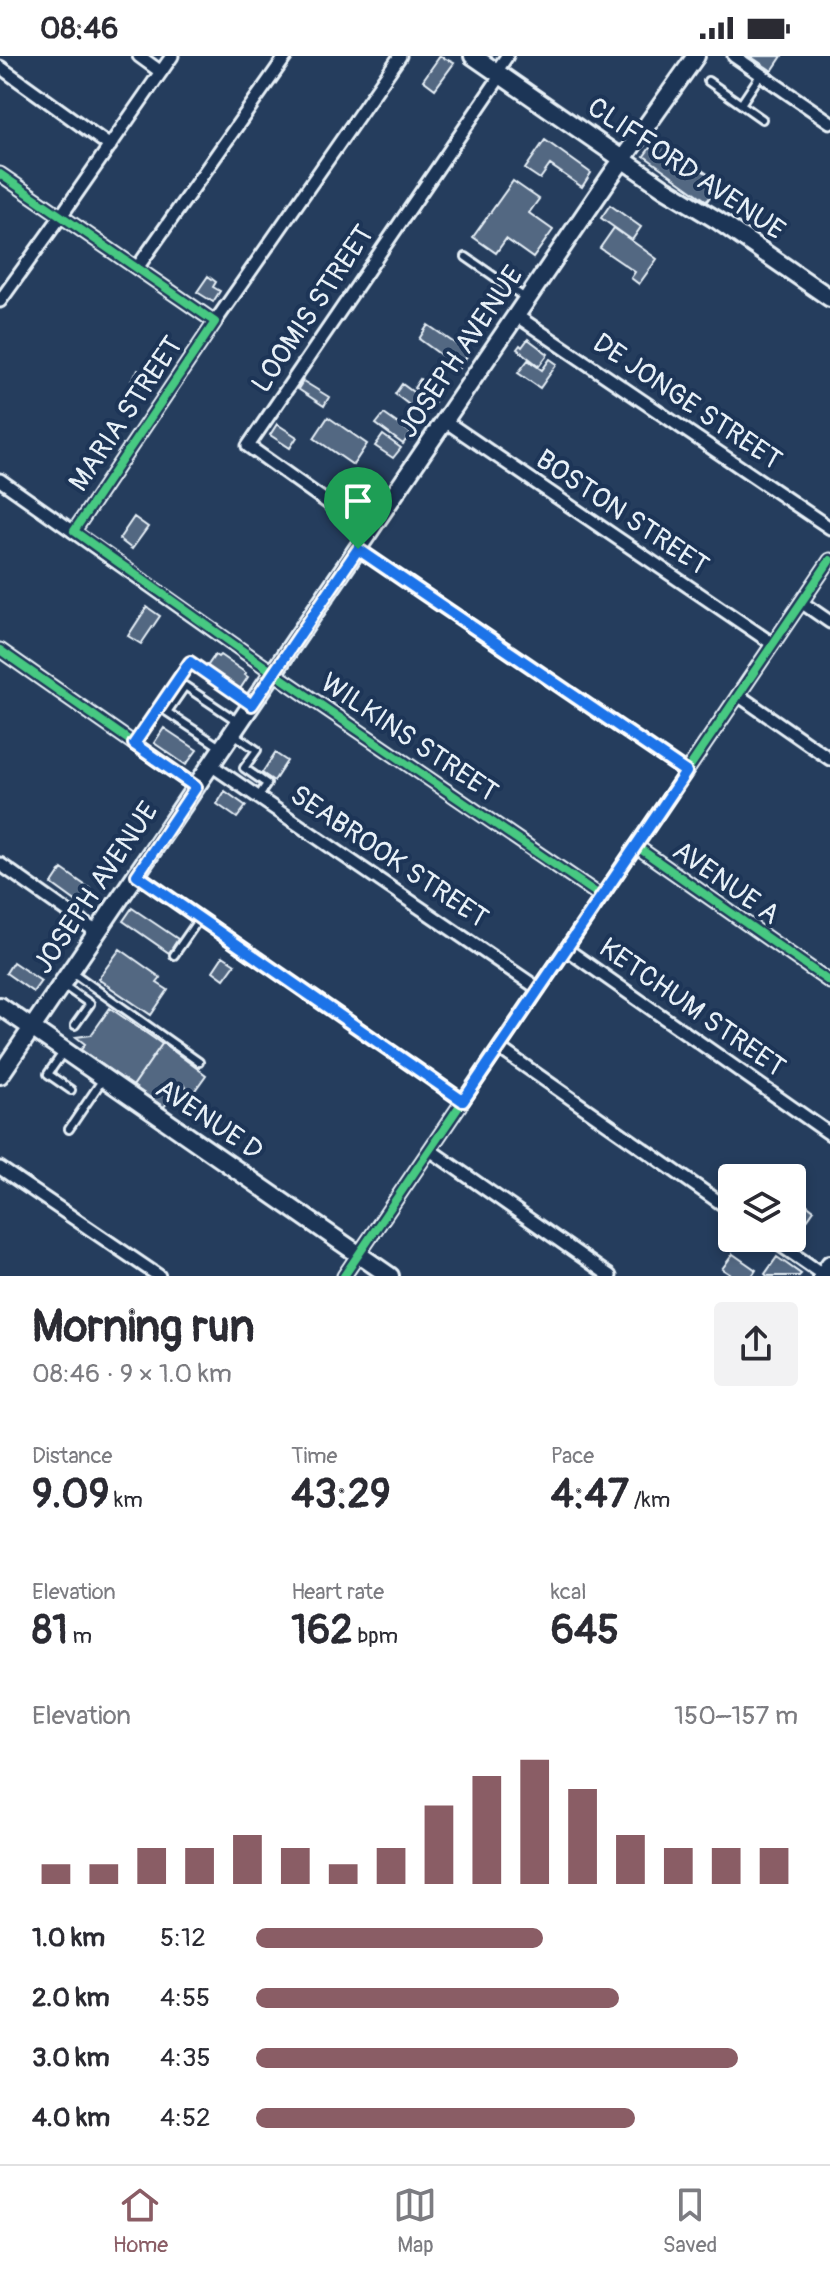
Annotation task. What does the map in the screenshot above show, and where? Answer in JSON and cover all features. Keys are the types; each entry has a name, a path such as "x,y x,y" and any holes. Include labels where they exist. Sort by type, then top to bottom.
{"main road":[{"name":"CLIFFORD AVENUE","path":"473,56 830,298"},
{"name":"JOSEPH AVENUE","path":"0,1075 622,159 696,56"},
{"name":"AVENUE D","path":"0,1006 390,1276"}],"street":[{"path":"139,56 161,72"},
{"path":"0,301 172,56"},
{"path":"137,268 286,56"},
{"name":"MARIA STREET","path":"74,531 400,56"},
{"path":"499,74 507,56"},
{"path":"734,56 830,122"},
{"path":"0,67 110,146"},
{"name":"LOOMIS STREET","path":"369,532 248,446 499,74"},
{"path":"0,174 215,322"},
{"name":"DE JONGE STREET","path":"517,316 830,528"},
{"name":"BOSTON STREET","path":"445,421 773,644"},
{"name":"WILKINS STREET","path":"0,480 274,673 602,897"},
{"path":"358,549 686,772"},
{"path":"344,1276 830,560"},
{"path":"801,602 830,622"},
{"path":"0,650 196,787"},
{"path":"738,695 830,759"},
{"name":"SEABROOK STREET","path":"211,765 539,989"},
{"name":"AVENUE A","path":"636,846 830,982"},
{"path":"0,864 98,933"},
{"path":"137,875 463,1101"},
{"name":"KETCHUM STREET","path":"566,949 830,1134"},
{"path":"499,1048 718,1201"},
{"path":"430,1150 610,1276"},
{"path":"0,1168 159,1276"},
{"path":"792,1252 825,1273"}],"lane":[{"path":"741,104 761,74"},
{"path":"708,81 762,119"},
{"path":"466,257 528,300"},
{"path":"134,744 190,662 252,705"},
{"path":"222,749 167,712 185,686 236,728 257,750 244,768 267,784 258,797"},
{"path":"174,955 199,919"},
{"path":"67,978 90,1004 75,1025"},
{"path":"67,978 199,1062"},
{"path":"64,1051 48,1074 71,1090"},
{"path":"69,1129 103,1079"}],"building":[{"path":"440,56 454,63 435,89 423,80"},
{"path":"750,56 782,56 772,71"},
{"path":"657,138 720,183 707,201 644,156"},
{"path":"545,140 591,173 582,187 550,165 540,179 525,169"},
{"path":"513,181 539,199 529,213 553,230 533,258 506,239 496,253 473,237"},
{"path":"610,205 641,227 632,240 601,218"},
{"path":"614,228 657,259 639,284 631,278 635,272 600,248"},
{"path":"208,276 216,282 213,287 220,291 213,302 197,292"},
{"path":"428,325 469,353 459,368 419,339"},
{"path":"528,339 548,354 539,366 517,349"},
{"path":"550,359 557,364 540,388 518,373 528,360 542,370"},
{"path":"138,370 154,380 147,391 131,381"},
{"path":"420,379 438,393 425,417 395,394 402,384 420,397 422,394 414,388"},
{"path":"303,381 329,397 324,406 298,389"},
{"path":"384,414 411,433 403,444 376,424"},
{"path":"328,417 367,444 353,465 314,438"},
{"path":"277,424 297,437 290,448 270,435"},
{"path":"383,435 401,448 393,458 375,446"},
{"path":"134,517 148,527 132,549 119,539"},
{"path":"147,607 160,616 141,644 128,636"},
{"path":"215,655 220,655 246,673 248,677 240,689 206,668"},
{"path":"164,728 197,750 186,765 154,743"},
{"path":"275,753 287,761 274,781 262,773"},
{"path":"225,791 246,806 237,818 217,804"},
{"path":"62,869 99,895 88,910 52,884"},
{"path":"132,908 178,939 169,953 123,921"},
{"path":"120,949 161,978 157,983 168,990 151,1015 98,979"},
{"path":"223,956 235,964 224,979 213,971"},
{"path":"13,962 41,981 33,992 6,973"},
{"path":"110,1008 162,1044 133,1086 81,1050 85,1044 76,1037 91,1035"},
{"path":"162,1044 206,1075 193,1093 181,1083 164,1107 133,1086"},
{"path":"806,1204 814,1210 806,1222"},
{"path":"733,1254 756,1270 752,1276 733,1276 722,1269"},
{"path":"777,1257 801,1274 767,1276 765,1274"}],"cycle path":[{"path":"0,174 215,322 74,531 274,673 602,897"},
{"path":"344,1276 830,560"},
{"path":"0,650 196,787"},
{"path":"636,846 830,982"}],"route":[{"path":"358,549 686,772 463,1101 137,875 196,787 134,744 190,662 252,705 358,549"}]}
